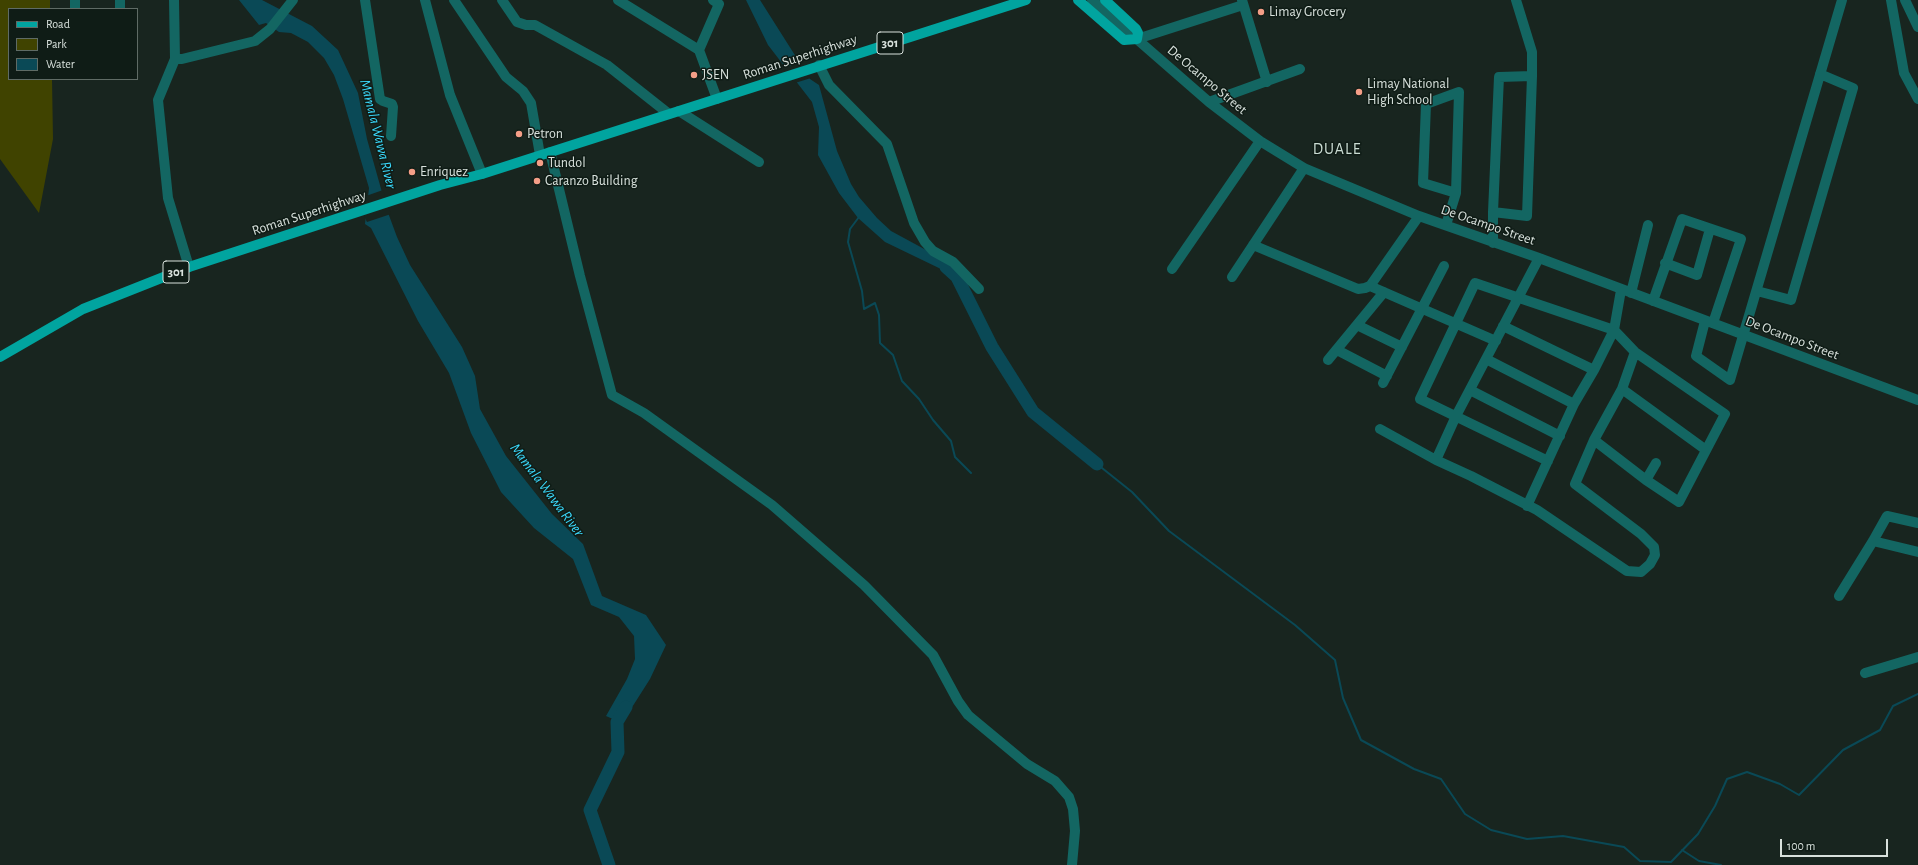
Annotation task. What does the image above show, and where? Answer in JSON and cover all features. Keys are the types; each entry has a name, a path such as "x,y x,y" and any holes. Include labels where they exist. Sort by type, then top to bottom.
{"main road":[{"name":"Roman Superhighway","path":"0,357 83,309 189,267 398,198 482,174 1026,0"},
{"path":"1078,0 1124,40 1135,37 1138,33 1136,29 1105,0"}],"street":[{"path":"174,0 175,59 158,100 168,198 189,267"},
{"path":"175,59 182,59 255,41 270,29 293,0"},
{"path":"365,0 380,98 382,101 392,104 393,107 390,136"},
{"path":"425,0 450,95 482,174"},
{"path":"454,0 506,77 523,91 531,103 540,155"},
{"path":"618,0 699,50 717,99"},
{"name":"De Ocampo Street","path":"1092,0 1209,102 1260,141 1304,168 1419,216 1492,243 1539,258 1918,400"},
{"path":"1493,212 1527,216 1532,52 1516,0"},
{"path":"1653,301 1665,263 1682,219 1740,239 1696,356 1730,380 1842,0"},
{"path":"1891,0 1904,73 1918,99"},
{"path":"1905,0 1918,27"},
{"path":"504,1 517,22 526,25 535,25 607,65 674,113 759,162"},
{"path":"699,50 718,1"},
{"path":"1135,37 1243,2 1267,82"},
{"path":"819,65 829,85 887,144 914,223 925,242 932,251 953,262 979,289"},
{"path":"1209,102 1300,69"},
{"path":"1757,291 1792,300 1853,88 1820,74"},
{"path":"1492,243 1499,77 1532,76"},
{"path":"1446,225 1456,193 1460,92 1426,104 1424,152 1423,183 1456,193"},
{"path":"1172,269 1260,141"},
{"path":"550,152 580,276 612,395 644,413 772,505 864,585 933,655 958,701 968,715 1027,764 1055,781 1069,797 1073,808 1075,831 1072,865"},
{"path":"1232,277 1304,168"},
{"path":"1370,286 1419,216"},
{"path":"1527,506 1574,404 1594,370 1614,330 1648,225"},
{"path":"1665,263 1697,275 1710,229"},
{"path":"1253,245 1358,289 1370,286 1496,341"},
{"path":"1436,460 1456,416 1503,326 1519,299 1539,258"},
{"path":"1337,350 1385,380 1444,266"},
{"path":"1548,461 1420,399 1474,283 1614,330 1635,352 1725,414 1679,502 1646,480 1594,440"},
{"path":"1328,360 1384,292"},
{"path":"1357,325 1402,347"},
{"path":"1503,326 1594,370"},
{"path":"1380,429 1436,460 1472,476 1527,506 1573,533 1627,570 1641,572 1650,564 1655,556 1654,547 1641,534 1575,484 1594,440 1622,389 1635,352"},
{"path":"1486,359 1574,404"},
{"path":"1622,389 1706,450"},
{"path":"1470,390 1560,436"},
{"path":"1646,480 1656,463"},
{"path":"1839,596 1887,516 1918,523"},
{"path":"1873,541 1918,552"},
{"path":"1866,673 1918,657"}],"green space":[{"path":"0,0 50,0 50,8 8,8 8,80 52,80 53,139 39,213 0,159"}],"water":[{"path":"239,0 262,0 312,26 338,50 358,93 367,139 387,210 397,237 410,265 462,347 475,376 480,409 506,456 552,514 583,544 602,596 646,615 666,645 650,679 622,723 606,716 627,679 635,659 634,636 619,617 591,605 573,559 534,528 501,492 471,433 449,373 418,321 371,228 365,224 369,188 343,99 334,75 324,58 308,42 291,33 279,32 266,23 259,25"},
{"path":"746,0 760,0 810,79 819,85 837,151 851,184 859,197 877,218 891,231 952,264 963,276 954,281 943,270 885,242 858,218 839,193 818,155 819,127 812,102 768,45"}],"pier":[{"path":"801,62 811,78 795,83 783,68"},
{"path":"383,190 391,214 367,222 364,216 366,196"}],"waterway":[{"path":"859,217 850,229 848,242 862,291 864,309 875,303 879,315 880,343 893,355 902,381 919,399 933,420 951,441 955,457 971,473"},
{"path":"946,267 957,277 992,347 1033,412 1097,464"},
{"path":"1097,464 1132,492 1169,531 1295,625 1335,660 1343,698 1361,740 1414,769 1441,779 1465,814 1491,830 1527,839 1563,836 1624,847 1640,861 1671,862 1698,834 1715,806 1727,779 1747,772 1780,784 1799,795 1843,750 1880,730 1893,706 1918,694"},
{"path":"609,865 590,810 618,752 617,722 626,707"},
{"path":"1682,850 1699,861 1721,865"}],"place":[{"name":"Limay Grocery","path":"1261,12"},
{"name":"JSEN","path":"694,75"},
{"name":"Limay National High School","path":"1359,92"},
{"name":"Petron","path":"519,134"},
{"name":"Tundol","path":"540,163"},
{"name":"Enriquez","path":"412,172"},
{"name":"Caranzo Building","path":"537,181"}],"district":[{"name":"DUALE","path":"1337,149"}],"water label":[{"name":"Mamala Wawa River","path":"378,134"},
{"name":"Mamala Wawa River","path":"547,490"}]}
